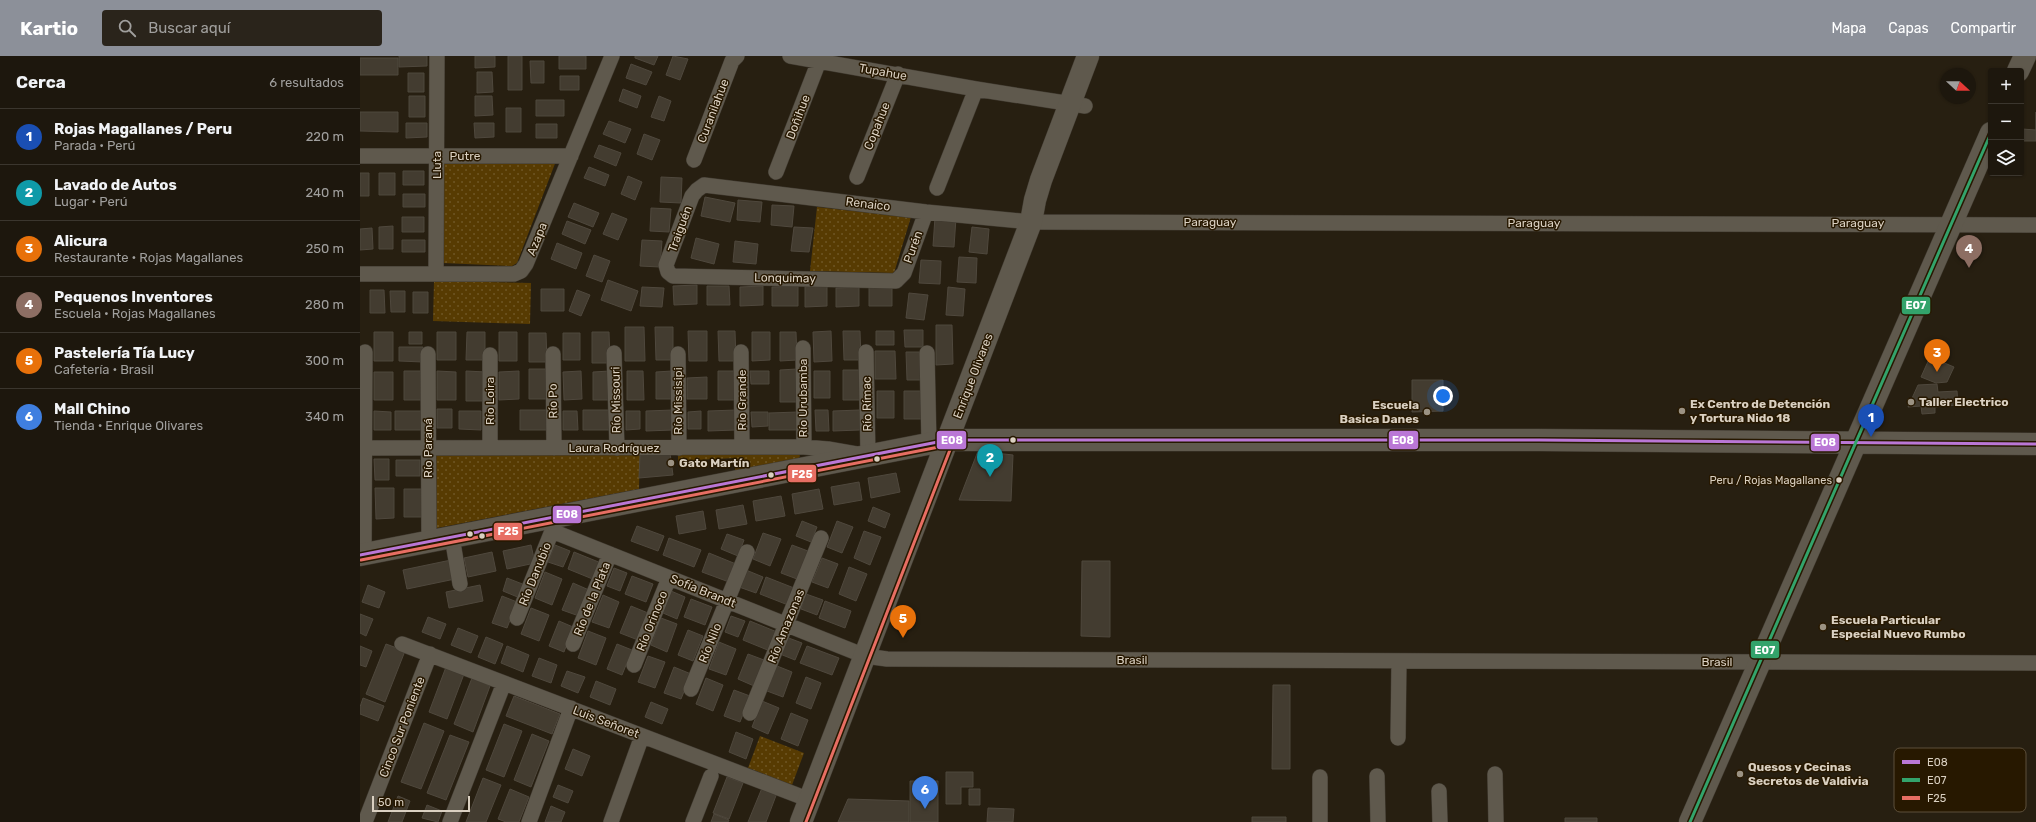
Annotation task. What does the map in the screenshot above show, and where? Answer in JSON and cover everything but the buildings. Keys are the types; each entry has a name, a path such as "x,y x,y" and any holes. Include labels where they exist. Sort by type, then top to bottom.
{"street":[{"name":"Lluta","path":"436,274 437,56"},
{"name":"Azapa","path":"360,274 514,274 521,271 526,264 612,56"},
{"name":"Tupahue","path":"790,56 976,89 1077,105"},
{"name":"Enrique Olivares","path":"801,822 865,656 939,442 1031,222 1045,203 1054,185 1077,105 1088,56"},
{"name":"Enrique Olivares","path":"1077,105 1103,56"},
{"path":"2019,68 2025,56"},
{"name":"Curanilahue","path":"694,160 735,58"},
{"name":"Doñihue","path":"776,172 819,62"},
{"name":"Copahue","path":"857,177 898,74"},
{"path":"937,188 976,89"},
{"path":"1690,822 1988,140"},
{"name":"Putre","path":"360,156 571,156"},
{"name":"Renaico","path":"704,185 926,212 1031,222"},
{"name":"Traiguén","path":"673,276 668,272 666,265 692,196 704,185"},
{"name":"Purén","path":"896,281 904,273 926,212"},
{"name":"Paraguay","path":"1031,222 2036,224"},
{"name":"Lonquimay","path":"673,276 896,281"},
{"name":"Río Urubamba","path":"803,348 804,447"},
{"path":"365,352 362,448 362,554 452,537 551,524 939,442 1547,440 2036,444"},
{"name":"Río Grande","path":"741,352 742,447"},
{"name":"Río Rímac","path":"866,352 868,456"},
{"name":"Río Missouri","path":"614,353 617,448"},
{"path":"927,353 939,442"},
{"name":"Río Paraná","path":"428,354 428,542"},
{"name":"Río Po","path":"553,354 554,448"},
{"name":"Río Missisipi","path":"678,354 678,448"},
{"name":"Río Loira","path":"490,355 490,448"},
{"name":"Laura Rodríguez","path":"362,448 804,447 834,449 868,456"},
{"name":"Sofía Brandt","path":"551,524 610,554 865,656"},
{"name":"Río Danubio","path":"517,618 551,524"},
{"path":"452,537 460,584"},
{"name":"Río Amazonas","path":"750,713 821,538"},
{"name":"Río Nilo","path":"692,689 747,552"},
{"name":"Río de la Plata","path":"573,644 610,554"},
{"name":"Río Orinoco","path":"634,665 669,578"},
{"name":"Luis Señoret","path":"402,644 810,800"},
{"name":"Cinco Sur Poniente","path":"365,822 430,654"},
{"name":"Brasil","path":"865,656 887,659 2036,663"},
{"path":"1398,738 1399,661"},
{"path":"450,822 504,683"},
{"path":"529,822 571,708"},
{"path":"611,822 642,736"},
{"path":"1495,774 1496,822"},
{"path":"694,822 711,776"},
{"path":"1377,776 1378,822"},
{"path":"1320,777 1320,822"},
{"path":"1439,791 1440,822"}],"shaded area":[{"path":"556,161 517,263 512,266 443,263 441,163"},
{"path":"817,207 911,217 894,273 810,271"},
{"path":"434,281 531,283 530,324 433,321"},
{"path":"678,451 799,454 800,456 798,460 735,471 735,458 678,461"},
{"path":"640,452 639,489 432,529 431,454"},
{"path":"760,736 804,753 792,785 748,768"}],"transit line":[{"name":"E07","path":"1690,822 1988,140"},
{"name":"E08","path":"360,555 948,440 1539,440 2036,444"},
{"name":"F25","path":"806,822 953,442"},
{"name":"F25","path":"361,560 949,445"}],"place":[{"name":"Pequenos Inventores","path":"1969,268"},
{"name":"Alicura","path":"1937,372"},
{"name":"Taller Electrico","path":"1911,402"},
{"name":"Ex Centro de Detención y Tortura Nido 18","path":"1682,411"},
{"name":"Escuela Basica Danes","path":"1427,412"},
{"name":"Rojas Magallanes / Peru","path":"1871,437"},
{"name":"Gato Martín","path":"671,463"},
{"name":"Lavado de Autos","path":"990,477"},
{"name":"Peru / Rojas Magallanes","path":"1839,480"},
{"name":"Escuela Particular Especial Nuevo Rumbo","path":"1823,627"},
{"name":"Pastelería Tía Lucy","path":"903,638"},
{"name":"Quesos y Cecinas Secretos de Valdivia","path":"1740,774"},
{"name":"Mall Chino","path":"925,809"}]}
